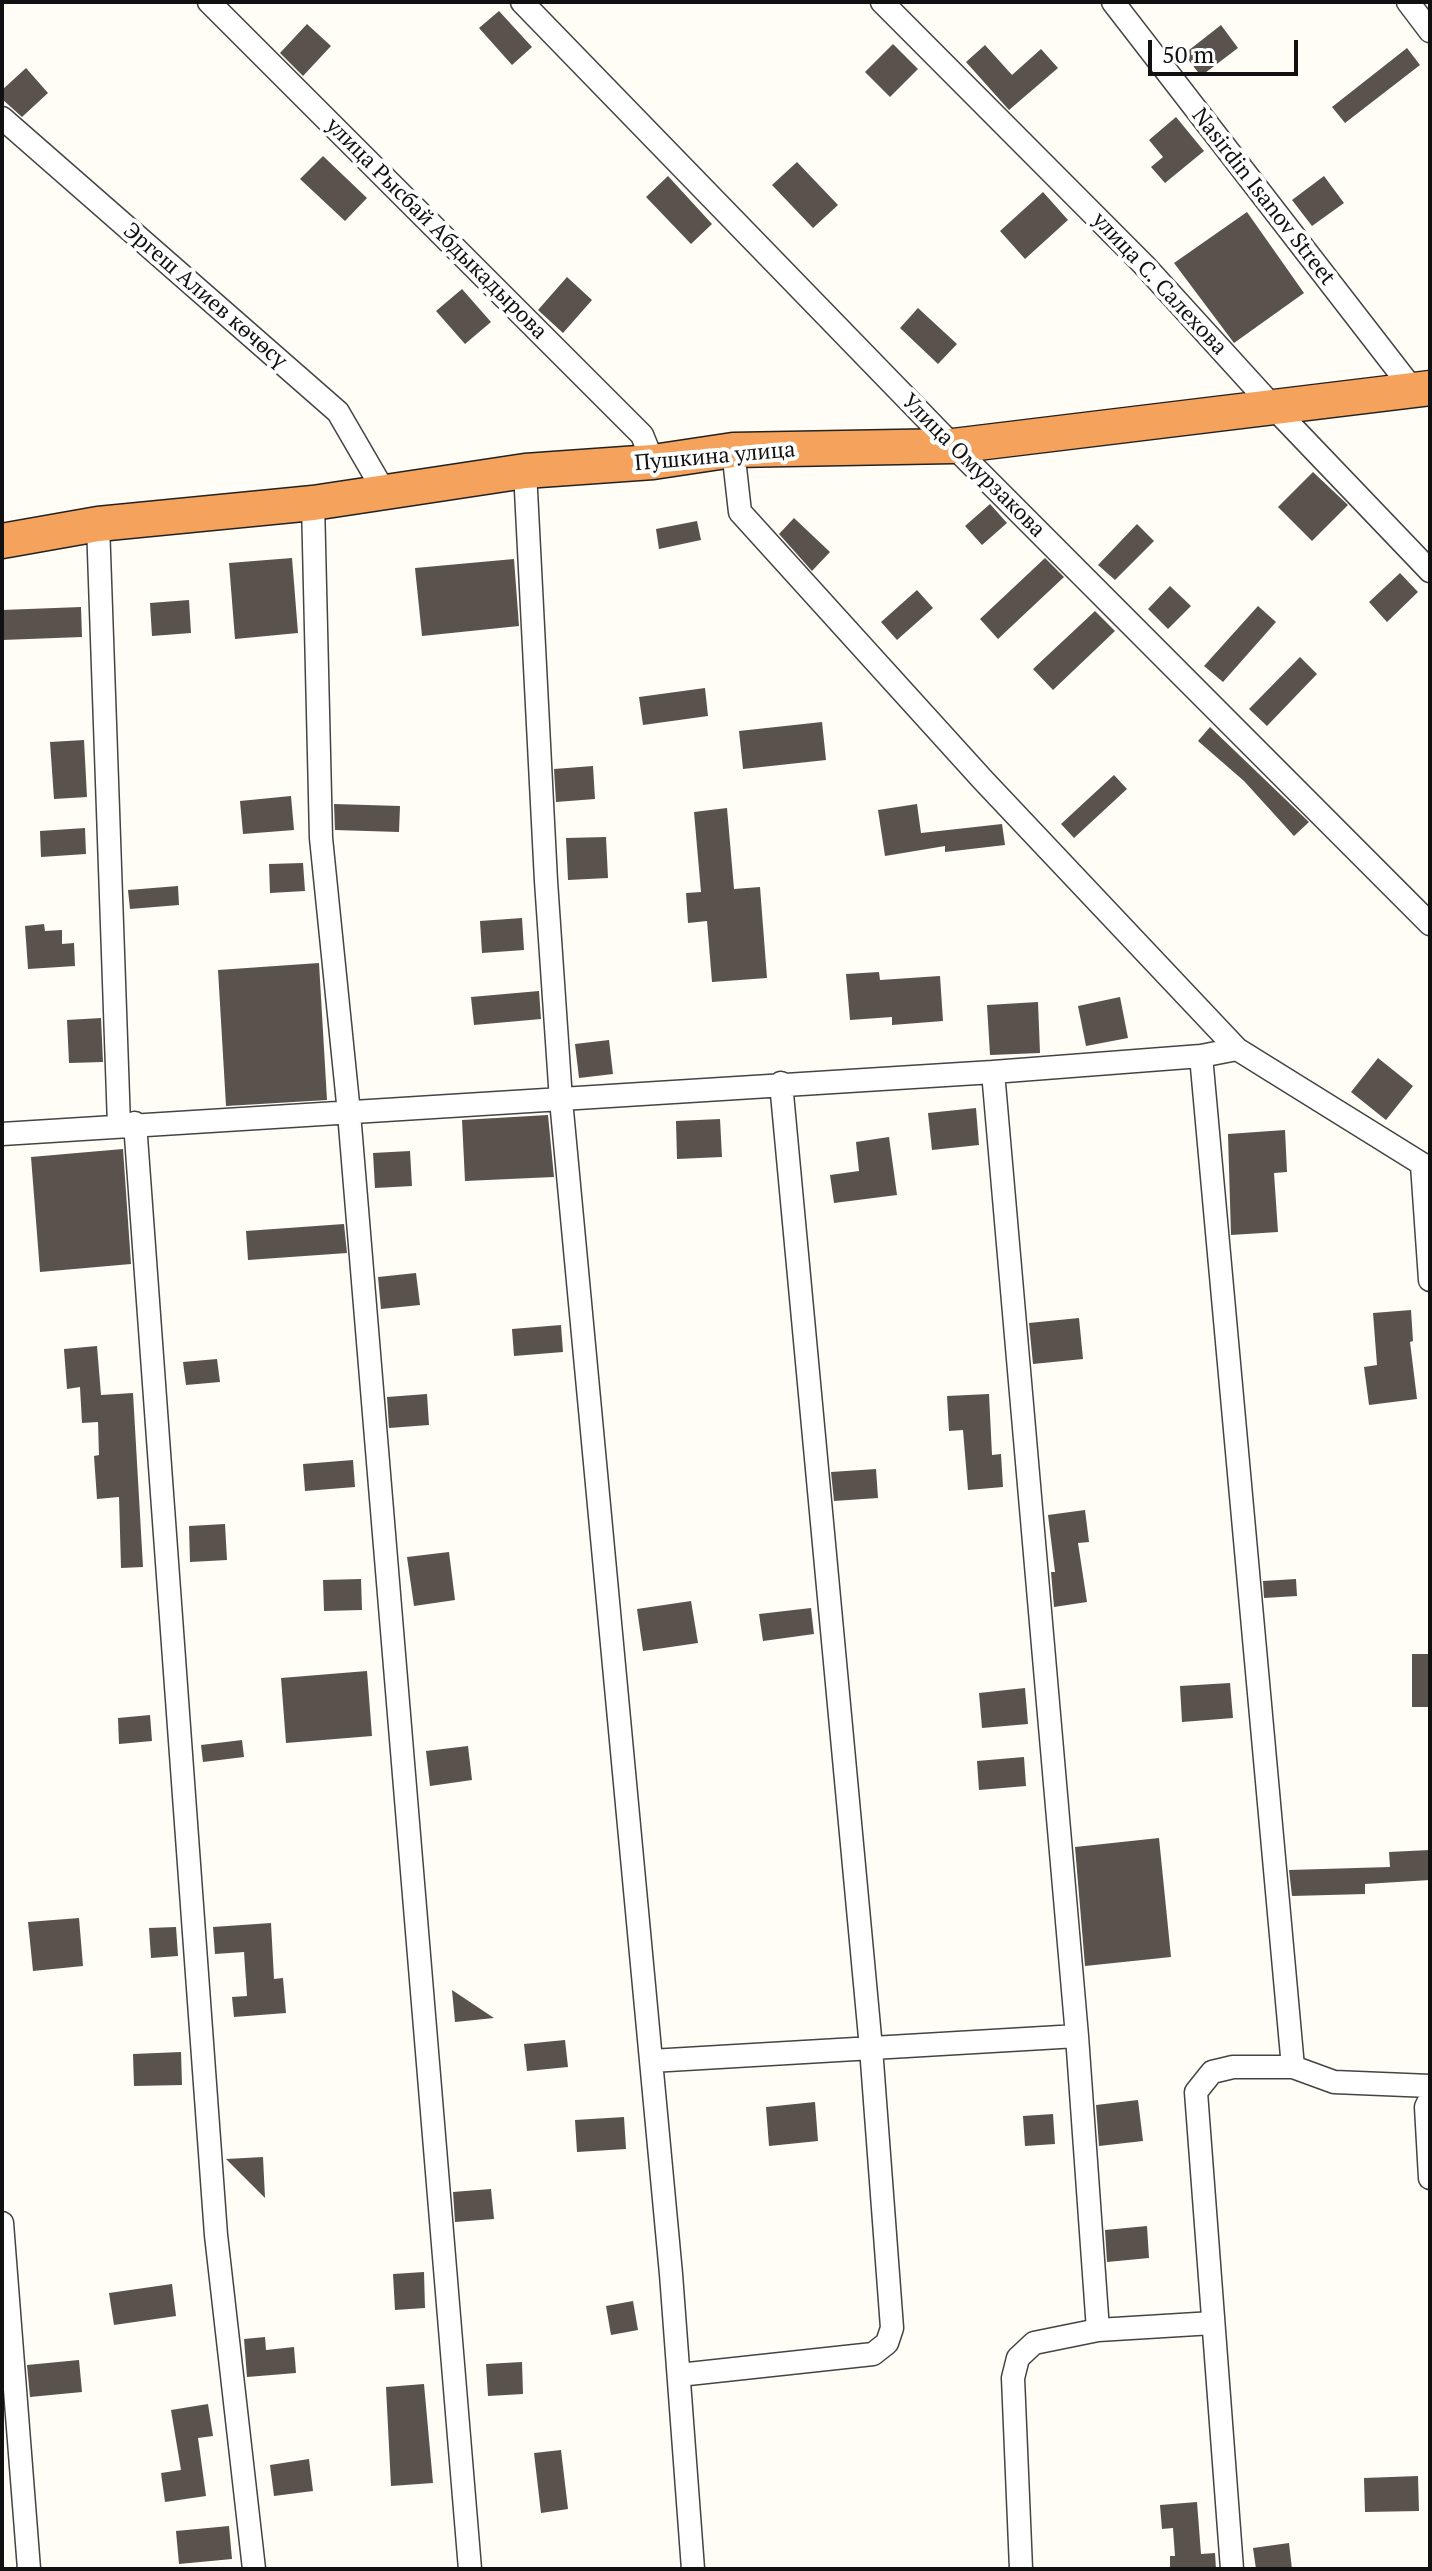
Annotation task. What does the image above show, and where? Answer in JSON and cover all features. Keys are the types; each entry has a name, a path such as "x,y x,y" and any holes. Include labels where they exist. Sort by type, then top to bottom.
{"highway":[{"name":"Пушкина улица","path":"2,541 98,524 313,503 525,471 653,462 733,450 953,446 1422,390"}],"street":[{"name":"улица Рысбай Абдыкадырова","path":"209,2 642,435 653,462"},
{"name":"Улица Омурзакова","path":"522,2 953,446 1430,924"},
{"name":"улица С. Салехова","path":"882,2 1144,265 1275,409 1430,571"},
{"name":"Nasirdin Isanov Street","path":"1113,2 1422,390"},
{"path":"1408,2 1430,31"},
{"name":"Эргеш Алиев көчөсү","path":"2,118 338,412 385,493"},
{"path":"733,450 740,512 983,780 1237,1049 1426,1167 1430,1280"},
{"path":"525,471 546,881 561,1100 651,2061 693,2569"},
{"path":"313,503 321,838 349,1113 470,2569"},
{"path":"98,524 127,1124 216,2235 254,2569"},
{"path":"2,1134 993,1072 1201,1056 1237,1049"},
{"path":"1201,1056 1293,2067"},
{"path":"993,1072 1077,2036 1098,2330"},
{"path":"679,2375 873,2354 887,2343 892,2328 871,2048 781,1083"},
{"path":"651,2061 1077,2036"},
{"path":"1232,2569 1196,2092 1212,2072 1233,2067 1293,2067 1334,2082 1430,2086"},
{"path":"1430,2099 1426,2107 1430,2178"},
{"path":"2,2223 29,2569"},
{"path":"1021,2569 1013,2378 1018,2358 1034,2343 1098,2330 1213,2323"}],"building":[{"path":"499,11 532,47 512,65 479,28"},
{"path":"307,24 331,46 303,76 280,53"},
{"path":"1221,25 1238,48 1201,76 1184,54"},
{"path":"893,44 918,69 890,97 865,72"},
{"path":"985,45 1012,75 1041,49 1058,68 1009,110 966,62"},
{"path":"1407,48 1420,65 1345,123 1332,107"},
{"path":"26,68 48,93 22,117 2,99 2,90"},
{"path":"1176,117 1204,151 1165,183 1151,167 1163,157 1149,140"},
{"path":"323,156 367,198 345,221 300,179"},
{"path":"797,162 838,205 813,228 772,185"},
{"path":"668,176 712,224 691,244 646,197"},
{"path":"1324,176 1344,203 1312,226 1292,200"},
{"path":"1043,192 1068,220 1025,259 1000,231"},
{"path":"1247,212 1304,293 1234,343 1174,263"},
{"path":"567,277 592,300 563,333 538,310"},
{"path":"462,289 491,322 465,344 436,311"},
{"path":"918,308 957,344 938,364 900,328"},
{"path":"1313,472 1348,505 1312,541 1278,507"},
{"path":"990,504 1007,523 982,545 965,526"},
{"path":"794,518 830,552 812,571 779,534"},
{"path":"697,521 701,540 659,549 656,529"},
{"path":"1137,524 1154,541 1115,580 1098,565"},
{"path":"292,558 298,633 235,639 229,563"},
{"path":"1045,558 1064,577 998,639 980,619"},
{"path":"514,559 519,626 422,636 415,568"},
{"path":"1400,573 1418,592 1387,622 1369,602"},
{"path":"1170,586 1191,606 1168,629 1148,609"},
{"path":"917,590 933,608 897,640 881,622"},
{"path":"189,600 191,633 152,636 150,603"},
{"path":"1258,606 1276,622 1223,682 1204,666"},
{"path":"81,607 82,637 2,640 2,610"},
{"path":"1095,611 1115,631 1053,690 1033,669"},
{"path":"1300,657 1317,674 1267,726 1249,709"},
{"path":"705,688 708,716 643,725 639,697"},
{"path":"822,722 826,760 743,769 739,731"},
{"path":"1210,727 1309,822 1294,836 1244,781 1198,741"},
{"path":"84,740 87,797 54,799 50,742"},
{"path":"593,766 595,799 556,802 554,769"},
{"path":"1114,775 1127,789 1074,838 1061,824"},
{"path":"291,796 294,830 243,834 240,801"},
{"path":"334,804 400,806 399,832 335,830"},
{"path":"917,804 921,833 1002,824 1005,845 945,852 945,846 885,856 878,810"},
{"path":"727,808 734,889 760,887 767,978 712,982 707,921 688,923 686,893 701,892 694,812"},
{"path":"85,828 86,854 41,857 40,831"},
{"path":"606,837 608,878 568,880 566,838"},
{"path":"303,863 305,891 270,893 269,864"},
{"path":"178,886 179,905 130,909 128,890"},
{"path":"522,918 524,950 482,953 480,921"},
{"path":"44,924 45,931 62,930 62,944 74,943 75,966 28,969 25,926"},
{"path":"319,963 327,1100 226,1106 218,970"},
{"path":"879,972 880,980 940,976 943,1021 892,1025 892,1017 850,1020 846,974"},
{"path":"539,991 541,1019 474,1025 471,997"},
{"path":"1120,997 1128,1038 1086,1046 1078,1006"},
{"path":"1038,1002 1040,1053 990,1055 987,1005"},
{"path":"101,1018 103,1062 69,1063 67,1020"},
{"path":"609,1040 613,1074 579,1078 575,1044"},
{"path":"1378,1058 1413,1086 1386,1120 1351,1092"},
{"path":"976,1108 979,1145 932,1150 928,1113"},
{"path":"548,1115 554,1177 465,1181 462,1120"},
{"path":"720,1119 722,1157 677,1159 676,1121"},
{"path":"1285,1130 1287,1172 1274,1173 1278,1232 1231,1235 1228,1134"},
{"path":"889,1137 897,1195 834,1203 830,1175 859,1171 856,1142"},
{"path":"123,1149 131,1264 40,1272 31,1157"},
{"path":"410,1151 412,1186 375,1188 373,1153"},
{"path":"344,1224 347,1253 248,1260 246,1231"},
{"path":"416,1273 420,1305 381,1309 378,1277"},
{"path":"1411,1310 1413,1341 1410,1342 1417,1399 1369,1405 1364,1367 1377,1365 1373,1313"},
{"path":"1079,1318 1083,1359 1033,1364 1029,1323"},
{"path":"561,1325 563,1352 514,1356 512,1329"},
{"path":"97,1346 101,1395 133,1393 143,1567 121,1568 119,1497 97,1499 94,1456 99,1455 98,1422 82,1423 80,1387 67,1389 64,1349"},
{"path":"217,1359 220,1382 186,1385 183,1362"},
{"path":"427,1394 429,1425 389,1428 387,1397"},
{"path":"989,1394 992,1455 1001,1454 1003,1487 968,1490 963,1430 949,1431 947,1396"},
{"path":"353,1460 355,1487 305,1491 303,1464"},
{"path":"876,1469 878,1498 834,1501 831,1472"},
{"path":"1085,1510 1089,1542 1078,1543 1087,1602 1054,1607 1051,1572 1055,1572 1048,1515"},
{"path":"225,1524 227,1560 190,1562 189,1526"},
{"path":"449,1552 455,1600 414,1606 407,1557"},
{"path":"361,1579 362,1610 324,1611 323,1580"},
{"path":"1296,1579 1297,1596 1264,1598 1263,1581"},
{"path":"691,1601 698,1643 643,1651 637,1609"},
{"path":"811,1608 814,1634 763,1641 759,1614"},
{"path":"1412,1654 1430,1654 1430,1707 1412,1707"},
{"path":"367,1671 372,1736 286,1743 281,1678"},
{"path":"1230,1683 1233,1718 1182,1722 1180,1686"},
{"path":"1025,1688 1028,1724 982,1728 979,1693"},
{"path":"150,1715 152,1741 119,1744 118,1718"},
{"path":"242,1740 244,1757 203,1762 201,1745"},
{"path":"468,1746 472,1780 430,1786 426,1751"},
{"path":"1024,1757 1026,1786 979,1790 977,1761"},
{"path":"1159,1838 1171,1957 1085,1966 1075,1847"},
{"path":"1430,1850 1430,1880 1365,1884 1365,1894 1292,1896 1289,1870 1390,1867 1389,1852"},
{"path":"79,1918 83,1966 33,1971 28,1922"},
{"path":"271,1923 274,1979 283,1978 286,2013 234,2017 232,1997 247,1996 244,1952 215,1954 213,1927"},
{"path":"176,1927 178,1956 151,1958 149,1928"},
{"path":"452,1990 494,2018 455,2022"},
{"path":"565,2040 568,2067 527,2071 524,2044"},
{"path":"181,2052 182,2085 134,2086 133,2054"},
{"path":"1138,2100 1143,2141 1099,2146 1096,2105"},
{"path":"815,2102 818,2141 769,2146 766,2107"},
{"path":"1053,2114 1055,2144 1025,2146 1023,2116"},
{"path":"624,2117 626,2149 577,2152 575,2120"},
{"path":"263,2157 265,2198 226,2159"},
{"path":"491,2189 494,2219 455,2222 453,2192"},
{"path":"1147,2226 1149,2258 1107,2262 1105,2230"},
{"path":"424,2272 425,2308 395,2310 393,2274"},
{"path":"172,2284 176,2316 114,2325 109,2293"},
{"path":"633,2301 638,2330 611,2335 606,2306"},
{"path":"265,2337 266,2350 294,2347 296,2373 247,2377 244,2339"},
{"path":"79,2360 82,2392 30,2397 27,2365"},
{"path":"522,2362 523,2394 488,2396 486,2364"},
{"path":"424,2384 433,2483 391,2486 386,2387"},
{"path":"208,2404 213,2436 198,2438 206,2496 165,2502 161,2473 181,2470 171,2410"},
{"path":"561,2450 568,2509 541,2513 534,2453"},
{"path":"309,2459 313,2491 274,2496 270,2465"},
{"path":"1418,2476 1419,2511 1365,2512 1364,2478"},
{"path":"1197,2502 1201,2554 1215,2553 1216,2569 1170,2569 1170,2556 1175,2556 1173,2528 1162,2529 1160,2505"},
{"path":"229,2526 232,2559 179,2564 176,2531"},
{"path":"1289,2543 1292,2569 1256,2569 1253,2548"}]}
